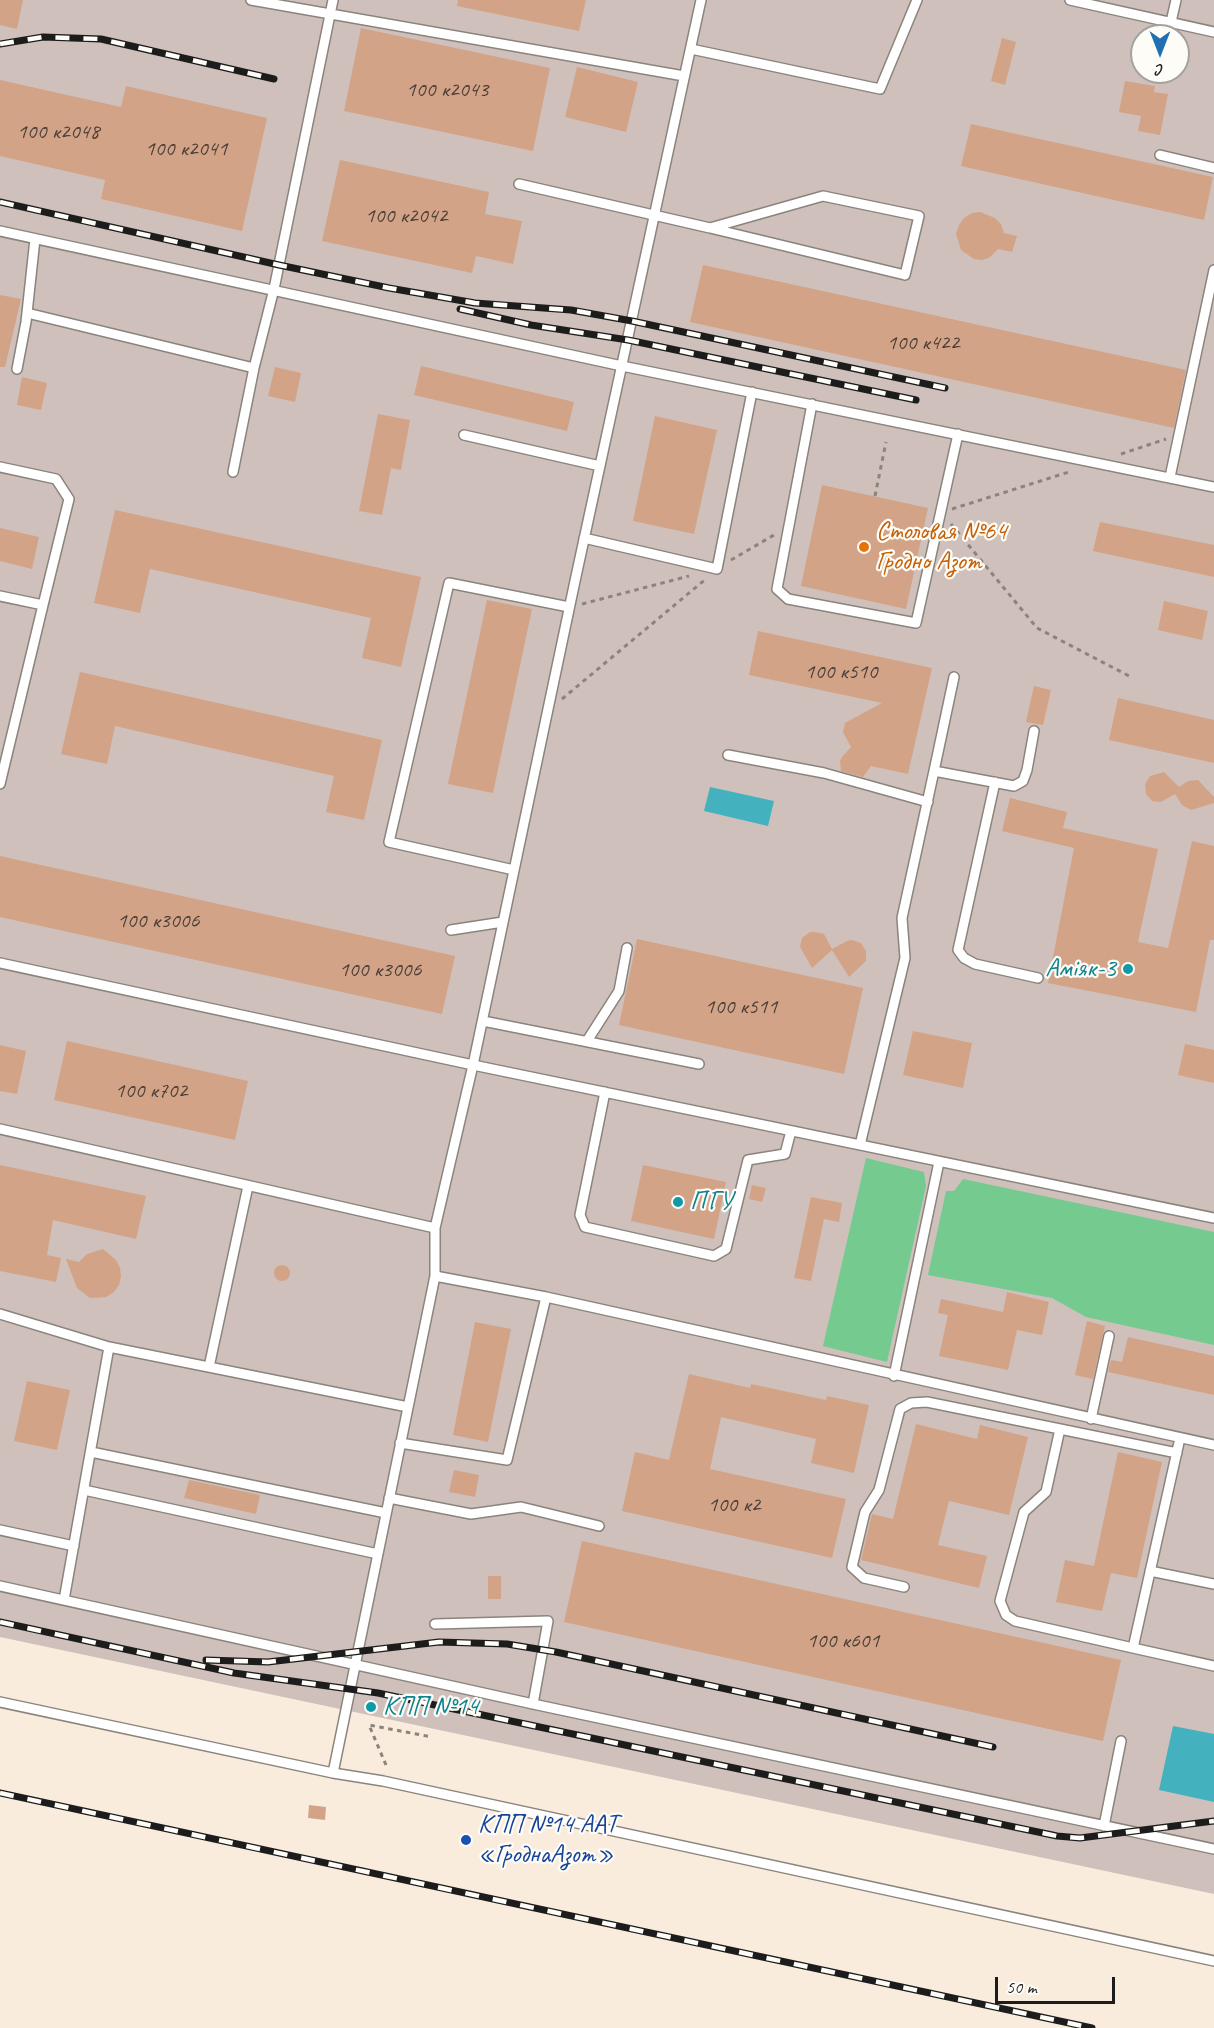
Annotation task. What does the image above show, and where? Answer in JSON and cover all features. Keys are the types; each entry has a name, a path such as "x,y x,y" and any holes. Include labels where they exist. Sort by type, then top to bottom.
{"lane":[{"path":"251,0 684,76"},
{"path":"233,472 254,368 274,290 333,0"},
{"path":"333,1773 435,1276 435,1228 483,1021 569,607 701,0"},
{"path":"691,49 880,89 917,0"},
{"path":"1070,0 1114,5 1214,32"},
{"path":"1171,22 1176,0"},
{"path":"1160,155 1214,168"},
{"path":"519,184 905,275 919,216 823,196 710,228"},
{"path":"0,231 622,366 1214,487"},
{"path":"17,369 27,312 35,239"},
{"path":"1170,477 1214,270"},
{"path":"27,312 254,368"},
{"path":"584,538 717,569 752,392"},
{"path":"812,404 777,589 788,599 916,623 958,434"},
{"path":"464,435 600,466"},
{"path":"0,468 56,479 69,499 44,605 3,759 0,784"},
{"path":"514,870 389,842 449,583 569,607"},
{"path":"0,596 44,605"},
{"path":"860,1145 905,958 902,918 954,677"},
{"path":"934,771 1014,786 1023,781 1034,731"},
{"path":"728,755 824,773 928,802"},
{"path":"995,782 958,950 964,958 975,964 1038,978"},
{"path":"451,930 503,922"},
{"path":"587,1041 618,991 627,948"},
{"path":"0,963 473,1065 1214,1218"},
{"path":"483,1021 699,1064"},
{"path":"605,1092 580,1215 585,1227 714,1256 726,1249 748,1160 785,1154 791,1131"},
{"path":"0,1129 435,1228"},
{"path":"894,1376 939,1162"},
{"path":"209,1367 248,1186"},
{"path":"435,1276 546,1297 894,1376 1214,1445"},
{"path":"400,1443 507,1460 546,1297"},
{"path":"0,1314 108,1347 408,1407"},
{"path":"1091,1419 1109,1335"},
{"path":"64,1600 108,1347"},
{"path":"904,1587 864,1578 852,1567 865,1512 879,1490 900,1408 911,1403 927,1402 1177,1453"},
{"path":"1060,1429 1046,1492 1024,1512 1000,1601 1006,1615 1015,1621 1214,1666"},
{"path":"1133,1648 1180,1438"},
{"path":"90,1452 386,1513"},
{"path":"84,1490 378,1554"},
{"path":"389,1498 471,1514 521,1506 599,1526"},
{"path":"0,1530 74,1546"},
{"path":"1150,1571 1214,1584"},
{"path":"0,1586 533,1704 1214,1849"},
{"path":"435,1624 548,1621 533,1704"},
{"path":"0,1702 333,1773 383,1781 1214,1961"},
{"path":"1104,1826 1122,1741"}],"path":[{"path":"875,496 886,442"},
{"path":"1051,478 941,513 1037,628 1131,677"},
{"path":"547,712 717,569"},
{"path":"386,1765 369,1725 432,1737"}],"shaded area":[{"path":"0,0 1214,0 1214,1894 0,1637"}],"green space":[{"path":"866,1158 924,1172 926,1186 887,1362 823,1346"},
{"path":"963,1179 1214,1232 1214,1345 1086,1317 1052,1298 928,1275 946,1191 954,1191"}],"water":[{"path":"710,787 774,801 768,826 704,811"},
{"path":"1173,1726 1214,1734 1214,1802 1159,1790"}],"building":[{"path":"0,0 23,0 17,29 0,25"},
{"path":"458,0 586,0 579,31 457,6"},
{"path":"361,28 550,68 533,151 344,111"},
{"path":"1002,38 1016,42 1005,85 991,81"},
{"path":"577,67 638,82 626,132 565,117"},
{"path":"0,80 121,107 126,86 267,118 242,231 101,199 105,180 0,156"},
{"path":"1125,81 1130,82 1130,84 1155,86 1154,92 1168,94 1160,135 1138,131 1141,116 1119,112"},
{"path":"971,124 1213,177 1204,220 961,166"},
{"path":"340,160 489,192 485,214 522,221 513,264 476,256 472,273 322,241"},
{"path":"980,212 995,218 1001,224 1004,233 1017,236 1012,252 998,249 989,258 982,260 974,259 961,250 956,234 959,225 972,213"},
{"path":"703,265 1186,370 1174,428 690,322"},
{"path":"0,295 21,299 5,367 0,367"},
{"path":"421,366 574,402 567,431 414,395"},
{"path":"275,367 301,373 295,402 268,396"},
{"path":"22,377 47,383 41,410 17,405"},
{"path":"378,414 410,420 401,470 391,468 382,515 359,511"},
{"path":"655,416 717,430 694,534 633,521"},
{"name":"Столовая №64 Гродно Азот","path":"822,485 928,508 906,609 801,586"},
{"path":"115,510 421,577 401,667 362,658 371,618 150,569 140,613 94,603"},
{"path":"1100,522 1214,545 1214,577 1093,551"},
{"path":"0,528 39,537 32,569 0,561"},
{"path":"487,600 532,609 493,793 448,784"},
{"path":"1164,601 1208,611 1202,640 1158,630"},
{"path":"758,631 932,668 908,774 871,766 863,777 841,771 840,761 851,747 843,732 845,723 882,703 749,675"},
{"path":"80,672 382,740 364,820 326,812 334,776 115,726 107,764 61,754"},
{"path":"1034,686 1051,690 1043,725 1026,722"},
{"path":"1118,698 1214,720 1214,763 1109,740"},
{"path":"1164,772 1179,787 1188,781 1198,780 1214,797 1214,803 1191,810 1182,805 1175,794 1161,802 1152,801 1146,794 1145,784 1150,776"},
{"path":"1010,798 1067,812 1063,828 1158,849 1138,942 1168,948 1192,841 1214,846 1214,940 1210,940 1196,1012 1048,983 1074,848 1002,831"},
{"path":"0,856 455,956 442,1014 0,917"},
{"path":"810,932 824,934 832,949 847,941 861,943 866,951 866,961 849,977 832,950 812,968 800,947 802,938"},
{"path":"637,939 863,988 844,1074 619,1025"},
{"path":"913,1031 972,1043 963,1088 903,1075"},
{"path":"67,1041 248,1081 235,1140 54,1100"},
{"path":"1185,1044 1214,1050 1214,1083 1178,1075"},
{"path":"0,1045 26,1051 17,1094 0,1091"},
{"path":"0,1165 146,1196 136,1239 53,1220 47,1255 61,1258 56,1282 0,1271"},
{"name":"ПГУ","path":"643,1165 726,1182 714,1239 631,1221"},
{"path":"752,1185 766,1188 762,1202 749,1199"},
{"path":"811,1197 842,1203 839,1222 824,1219 811,1281 794,1278"},
{"path":"103,1249 116,1260 120,1268 119,1285 106,1297 90,1298 77,1288 66,1259 79,1262 87,1254"},
{"path":"282,1265 290,1273 282,1281 274,1273"},
{"path":"1007,1292 1049,1302 1042,1335 1017,1330 1008,1370 939,1356 948,1315 938,1313 941,1299 1003,1312"},
{"path":"1087,1321 1105,1326 1093,1379 1075,1375"},
{"path":"475,1322 511,1329 488,1442 453,1435"},
{"path":"1128,1337 1214,1356 1214,1395 1108,1372 1111,1360 1122,1362"},
{"path":"689,1374 750,1388 751,1384 826,1400 827,1396 869,1405 854,1473 811,1463 816,1439 721,1417 710,1469 846,1499 832,1558 622,1511 635,1452 669,1460"},
{"path":"27,1381 70,1390 57,1450 14,1441"},
{"path":"916,1424 977,1439 980,1425 1028,1437 1009,1515 949,1501 938,1545 987,1556 979,1588 861,1560 872,1514 893,1519"},
{"path":"1118,1452 1162,1462 1137,1578 1111,1573 1102,1611 1056,1602 1065,1560 1094,1566"},
{"path":"454,1470 479,1475 475,1497 449,1492"},
{"path":"189,1480 260,1495 256,1514 184,1498"},
{"path":"582,1541 1121,1660 1103,1741 564,1622"},
{"path":"488,1576 501,1576 501,1599 488,1599"},
{"path":"309,1805 326,1807 325,1820 308,1818"}],"railway":[{"path":"0,44 43,37 101,39 274,79"},
{"path":"0,202 389,288 475,303 571,310 945,388"},
{"path":"460,309 531,325 628,340 916,400"},
{"path":"0,1622 234,1673 378,1693 1057,1836 1080,1838 1214,1821"},
{"path":"206,1660 268,1662 439,1642 507,1644 556,1652 993,1747"},
{"path":"0,1793 1092,2028"}],"place":[{"name":"Столовая №64 Гродно Азот","path":"864,547"},
{"name":"Аміяк-3","path":"1128,969"},
{"name":"ПГУ","path":"678,1202"},
{"name":"КПП №14","path":"371,1707"},
{"name":"КПП №14 ААТ «ГроднаАзот»","path":"466,1840"}]}
